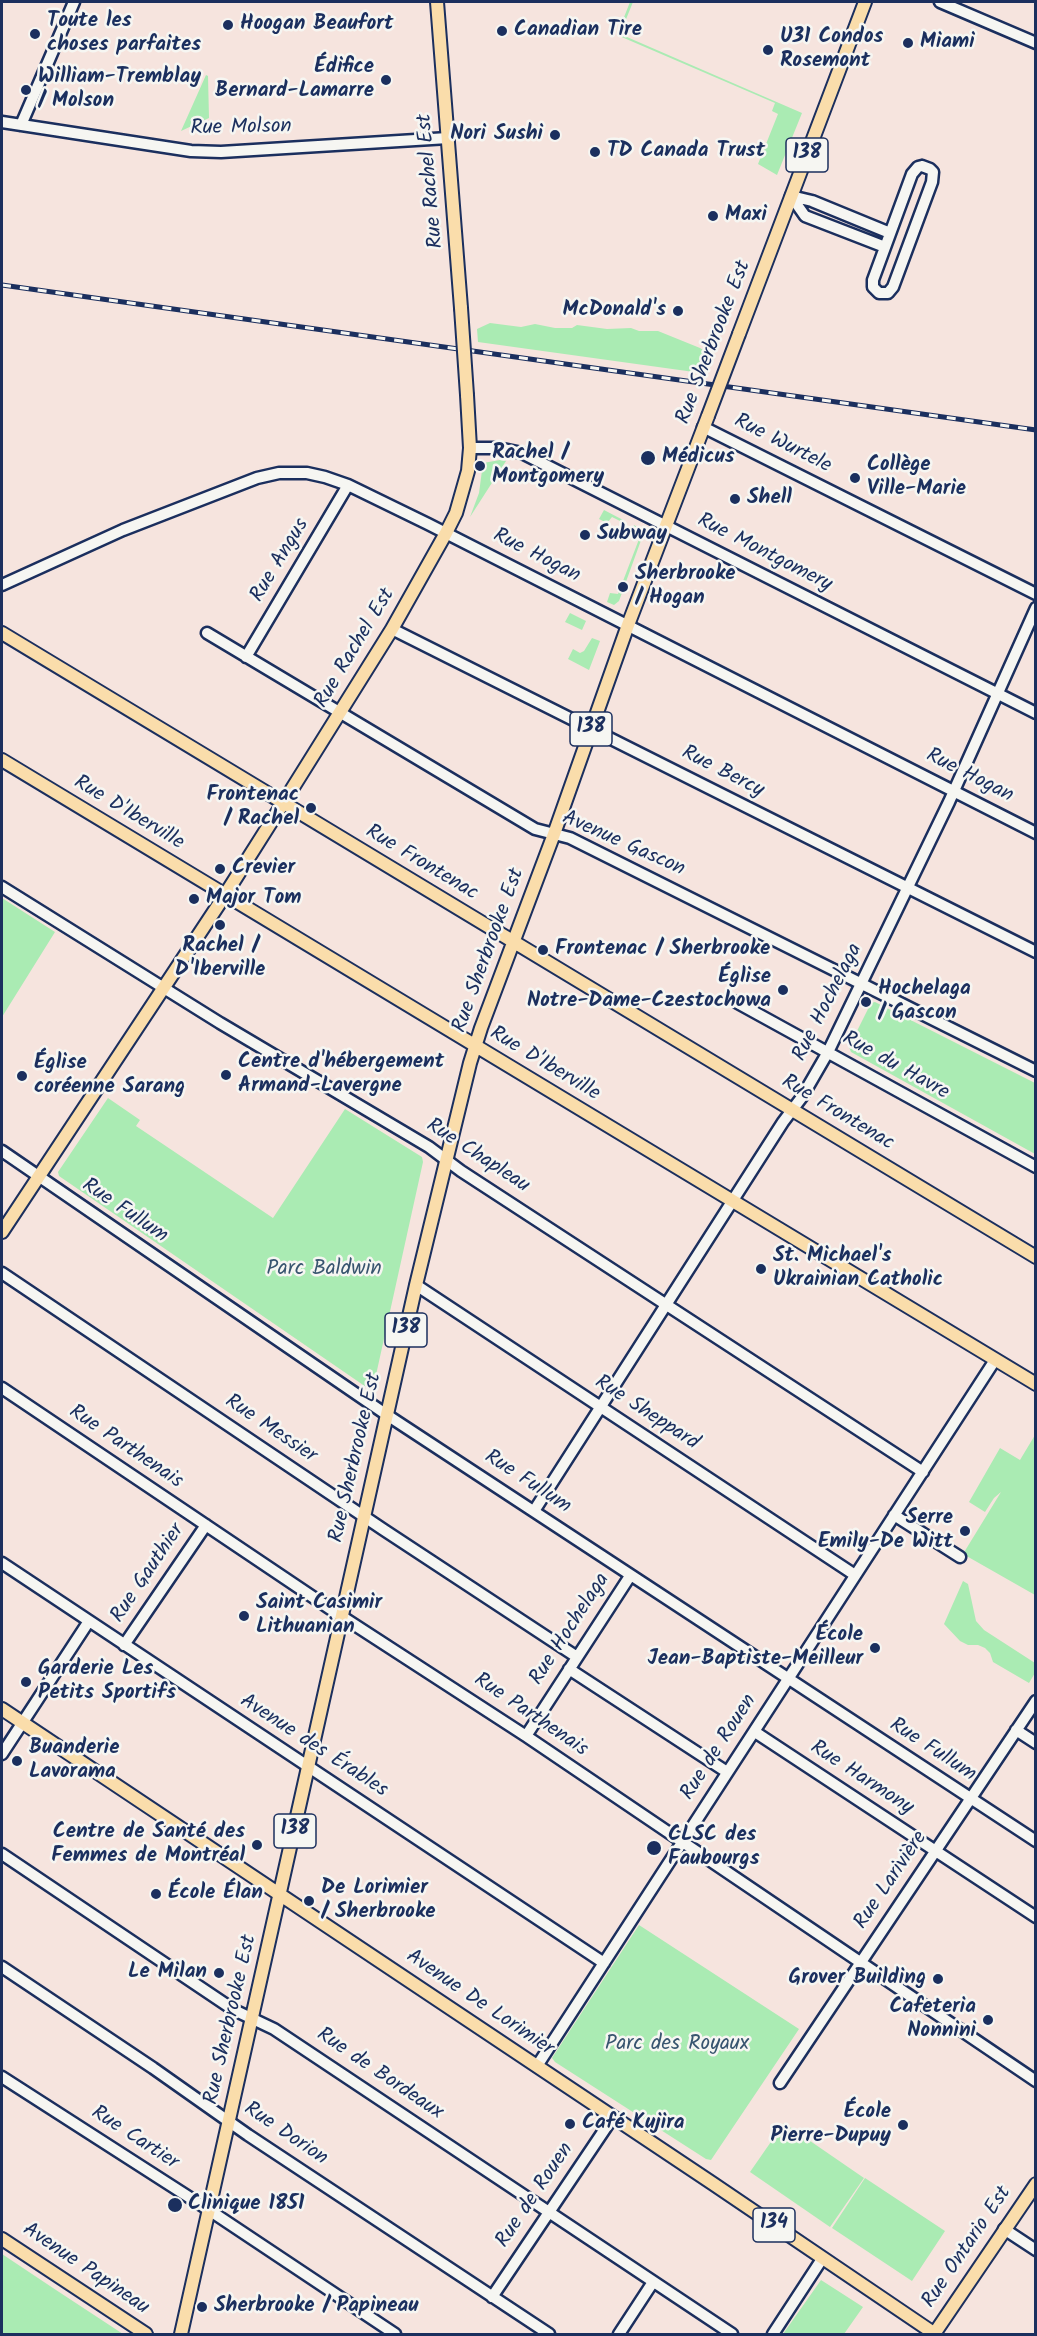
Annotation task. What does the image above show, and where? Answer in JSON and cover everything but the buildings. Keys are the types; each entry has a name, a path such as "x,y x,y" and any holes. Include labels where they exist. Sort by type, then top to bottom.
{"main road":[{"name":"Rue Rachel Est","path":"2,1232 225,895 340,713 392,629 446,533 463,492 470,448 437,2"},
{"name":"Rue Sherbrooke Est","path":"181,2334 416,1285 476,1046 665,525 740,334 865,2"},
{"name":"Rue Frontenac","path":"2,633 1035,1257"},
{"name":"Rue D'Iberville","path":"2,760 1035,1384"},
{"name":"Avenue De Lorimier","path":"2,1709 934,2334"},
{"name":"Rue Ontario Est","path":"934,2334 1035,2184"},
{"name":"Avenue Papineau","path":"2,2239 146,2334"},
{"path":"934,2334 947,2334"}],"street":[{"path":"21,125 75,2"},
{"path":"940,2 1035,43"},
{"name":"Rue Molson","path":"2,122 192,151 222,153 448,138"},
{"path":"922,166 930,169 933,172 932,182 891,291 884,294 875,291 872,284 890,233 915,170 922,166"},
{"path":"791,196 812,201 890,233"},
{"path":"791,196 805,216 885,247"},
{"name":"Rue Wurtele","path":"705,422 1035,594"},
{"name":"Rue Montgomery","path":"470,448 498,448 522,453 1035,713"},
{"name":"Rue Hogan","path":"2,585 123,530 257,478 279,473 307,474 348,485 446,533 1035,833"},
{"name":"Rue Angus","path":"246,657 348,485"},
{"name":"Rue Hochelaga","path":"534,1511 828,1052 999,694 1035,608"},
{"name":"Rue Bercy","path":"392,629 1035,952"},
{"name":"Avenue Gascon","path":"207,633 535,829 570,838 1035,1071"},
{"name":"Rue Chapleau","path":"2,887 163,988 426,1146 923,1472"},
{"name":"Rue du Havre","path":"736,1002 1035,1167"},
{"name":"Rue Fullum","path":"2,1151 387,1415 1035,1841"},
{"name":"Rue Messier","path":"2,1273 577,1657"},
{"name":"Rue Sheppard","path":"416,1285 855,1575"},
{"name":"Rue de Rouen","path":"537,2066 995,1360"},
{"name":"Rue Parthenais","path":"2,1388 341,1616 526,1736 1035,2081"},
{"path":"894,1515 960,1557"},
{"name":"Rue Gauthier","path":"124,1645 206,1526"},
{"name":"Avenue des Érables","path":"2,1563 604,1963"},
{"name":"Rue Hochelaga","path":"526,1736 630,1576"},
{"name":"Rue Gauthier","path":"2,1754 89,1621"},
{"path":"569,1669 727,1772"},
{"name":"Rue Larivière","path":"780,2083 1035,1701"},
{"path":"1016,1730 1035,1743"},
{"name":"Rue Harmony","path":"755,1732 1035,1917"},
{"name":"Rue de Bordeaux","path":"2,1854 216,1998 291,2040 732,2334"},
{"name":"Rue Dorion","path":"2,1966 229,2121 549,2334"},
{"name":"Rue Cartier","path":"2,2077 209,2210 394,2334"},
{"name":"Rue de Rouen","path":"492,2297 613,2117"},
{"path":"1004,2229 1035,2250"},
{"path":"773,2334 822,2259"},
{"path":"619,2334 653,2282"}],"green space":[{"path":"630,2 633,2 620,34 802,113 777,175 758,164 778,114 772,111 775,103 617,35"},
{"path":"206,75 208,76 209,118 181,131"},
{"path":"490,323 521,327 535,324 555,328 572,328 577,325 658,331 700,348 707,356 701,371 694,372 478,342 477,329"},
{"path":"506,461 470,517 479,493 483,463"},
{"path":"604,510 625,521 621,529 619,528 622,522 612,517 607,523 599,519"},
{"path":"634,525 644,532 619,601 614,605 607,602 610,593 618,594 641,534 633,531"},
{"path":"570,613 586,621 582,630 565,622"},
{"path":"592,638 600,641 589,670 568,659 573,649 580,653 584,651"},
{"path":"2,898 55,932 2,1017"},
{"path":"875,1002 1035,1083 1035,1154 851,1052 849,1047 871,1003"},
{"name":"Parc Baldwin","path":"108,1098 140,1120 136,1126 273,1218 345,1109 422,1157 423,1162 372,1389 59,1176 58,1172"},
{"path":"1035,1435 1035,1595 963,1554 1001,1492 985,1512 969,1502 1000,1448 1020,1460"},
{"path":"963,1581 968,1584 976,1621 984,1630 1035,1663 1035,1673 1029,1683 993,1662 990,1653 985,1648 960,1641 944,1624"},
{"name":"Parc des Royaux","path":"639,1925 799,2029 711,2160 706,2159 552,2058"},
{"path":"784,2123 864,2178 830,2227 750,2172"},
{"path":"865,2178 945,2231 912,2281 832,2228"},
{"path":"2,2254 56,2290 123,2334 2,2334"},
{"path":"821,2280 863,2307 844,2334 783,2334"}],"railway":[{"path":"2,285 1036,430"}],"place":[{"name":"Hoogan Beaufort","path":"228,25"},
{"name":"Canadian Tire","path":"502,31"},
{"name":"Toute les choses parfaites","path":"35,34"},
{"name":"Miami","path":"908,43"},
{"name":"U31 Condos Rosemont","path":"768,50"},
{"name":"Édifice Bernard-Lamarre","path":"386,80"},
{"name":"William-Tremblay / Molson","path":"26,90"},
{"name":"Nori Sushi","path":"555,135"},
{"name":"TD Canada Trust","path":"595,152"},
{"name":"Maxi","path":"713,216"},
{"name":"McDonald's","path":"678,311"},
{"name":"Médicus","path":"648,458"},
{"name":"Rachel / Montgomery","path":"480,466"},
{"name":"Collège Ville-Marie","path":"855,478"},
{"name":"Shell","path":"735,499"},
{"name":"Subway","path":"585,535"},
{"name":"Sherbrooke / Hogan","path":"623,587"},
{"name":"Frontenac / Rachel","path":"311,808"},
{"name":"Crevier","path":"220,869"},
{"name":"Major Tom","path":"194,899"},
{"name":"Rachel / D'Iberville","path":"220,925"},
{"name":"Frontenac / Sherbrooke","path":"543,950"},
{"name":"Église Notre-Dame-Czestochowa","path":"783,990"},
{"name":"Hochelaga / Gascon","path":"866,1002"},
{"name":"Centre d'hébergement Armand-Lavergne","path":"226,1075"},
{"name":"Église coréenne Sarang","path":"22,1076"},
{"name":"St. Michael's Ukrainian Catholic","path":"761,1269"},
{"name":"Serre Emily-De Witt","path":"965,1531"},
{"name":"Saint Casimir Lithuanian","path":"244,1616"},
{"name":"École Jean-Baptiste-Meilleur","path":"875,1648"},
{"name":"Garderie Les Petits Sportifs","path":"26,1682"},
{"name":"Buanderie Lavorama","path":"17,1761"},
{"name":"Centre de Santé des Femmes de Montréal","path":"257,1845"},
{"name":"CLSC des Faubourgs","path":"654,1848"},
{"name":"École Élan","path":"156,1894"},
{"name":"De Lorimier / Sherbrooke","path":"309,1901"},
{"name":"Le Milan","path":"219,1973"},
{"name":"Grover Building","path":"938,1979"},
{"name":"Cafeteria Nonnini","path":"988,2020"},
{"name":"Café Kujira","path":"570,2124"},
{"name":"École Pierre-Dupuy","path":"903,2125"},
{"name":"Clinique 1851","path":"175,2205"},
{"name":"Sherbrooke / Papineau","path":"202,2307"}]}
